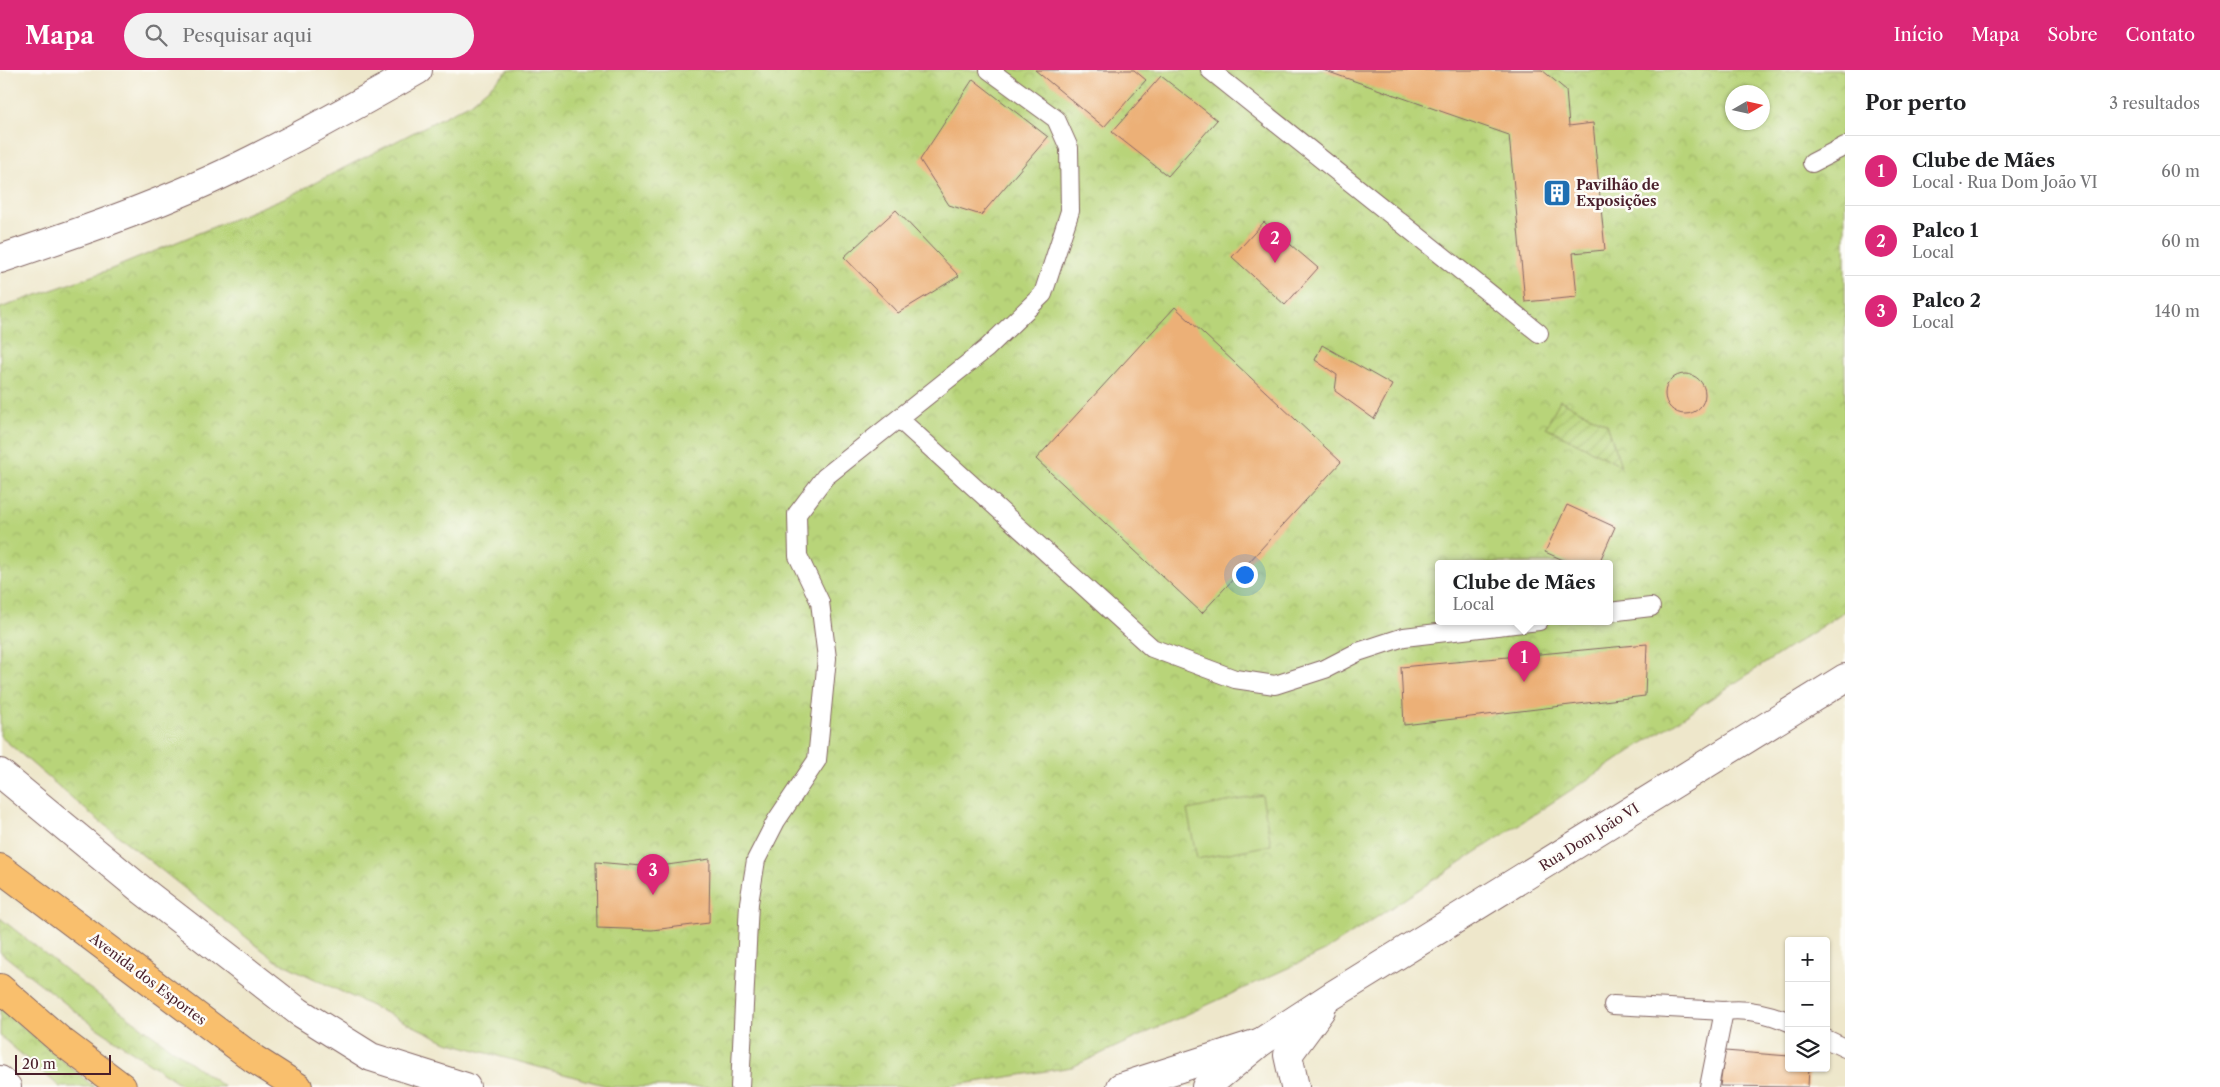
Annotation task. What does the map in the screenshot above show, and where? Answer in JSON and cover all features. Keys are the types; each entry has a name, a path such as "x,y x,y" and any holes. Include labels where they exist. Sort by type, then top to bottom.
{"main road":[{"name":"Avenida dos Esportes","path":"0,868 254,1059 298,1087"},
{"path":"0,988 61,1041 122,1087"}],"street":[{"path":"0,259 94,227 209,180 325,124 418,70"},
{"name":"Rua Dom João VI","path":"1206,1087 1261,1042 1333,995 1845,678"},
{"path":"0,773 143,891 300,1012 371,1057 466,1087"},
{"name":"Rua Dom João VI","path":"1295,1087 1288,1055 1333,995"},
{"path":"1121,1087 1261,1042"},
{"path":"0,1080 7,1087"}],"lane":[{"path":"740,1087 749,903 756,860 776,821 817,760 827,658 820,602 798,556 797,514 825,476 900,419 986,349 1043,294 1070,211 1069,148 1056,119 989,70"},
{"path":"1210,70 1539,333"},
{"path":"1812,162 1845,146"},
{"path":"900,419 1152,648 1235,679 1275,685 1325,669 1358,652 1404,637 1505,625"},
{"path":"1613,612 1651,607"},
{"path":"1613,1005 1724,1011 1737,1009 1769,1013 1785,1020"},
{"path":"1709,1087 1724,1011"},
{"path":"1830,1041 1845,1048"}],"green space":[{"path":"509,70 1845,70 1845,611 1325,951 1072,1067 943,1087 611,1087 447,1042 275,960 92,815 0,736 0,308 109,270 291,195 471,103"},
{"path":"1560,400 1607,424 1621,466 1546,427"},
{"path":"1262,795 1271,845 1197,859 1187,810"},
{"path":"0,918 82,983 224,1087 185,1087 94,1026 0,952"},
{"path":"0,1008 94,1087 60,1087 0,1036"}],"building":[{"path":"1035,70 1134,70 1146,80 1104,127"},
{"name":"Pavilhão de Exposições","path":"1323,70 1542,70 1566,90 1569,126 1593,123 1605,250 1573,253 1577,297 1525,302 1509,135"},
{"path":"1161,76 1217,120 1168,176 1112,132"},
{"path":"973,79 1048,137 981,215 949,205 920,160"},
{"path":"896,210 959,276 898,313 844,257"},
{"path":"1264,222 1318,268 1285,305 1232,257"},
{"path":"1175,307 1341,462 1202,613 1036,459"},
{"path":"1322,345 1392,385 1374,419 1335,391 1337,375 1315,360"},
{"path":"1689,374 1696,377 1702,383 1705,394 1704,402 1696,411 1689,414 1681,414 1674,411 1666,402 1665,390 1668,383 1677,375"},
{"path":"1567,505 1615,527 1600,560 1563,560 1545,552"},
{"path":"1647,644 1645,696 1404,725 1401,667"},
{"path":"710,859 709,923 652,930 597,928 596,862 653,867"},
{"path":"1725,1051 1785,1056 1785,1072 1809,1072 1808,1087 1720,1086"}],"place":[{"name":"Pavilhão de Exposições","path":"1557,193"},
{"name":"Palco 1","path":"1275,263"},
{"name":"Clube de Mães","path":"1524,682"},
{"name":"Palco 2","path":"653,895"}]}
